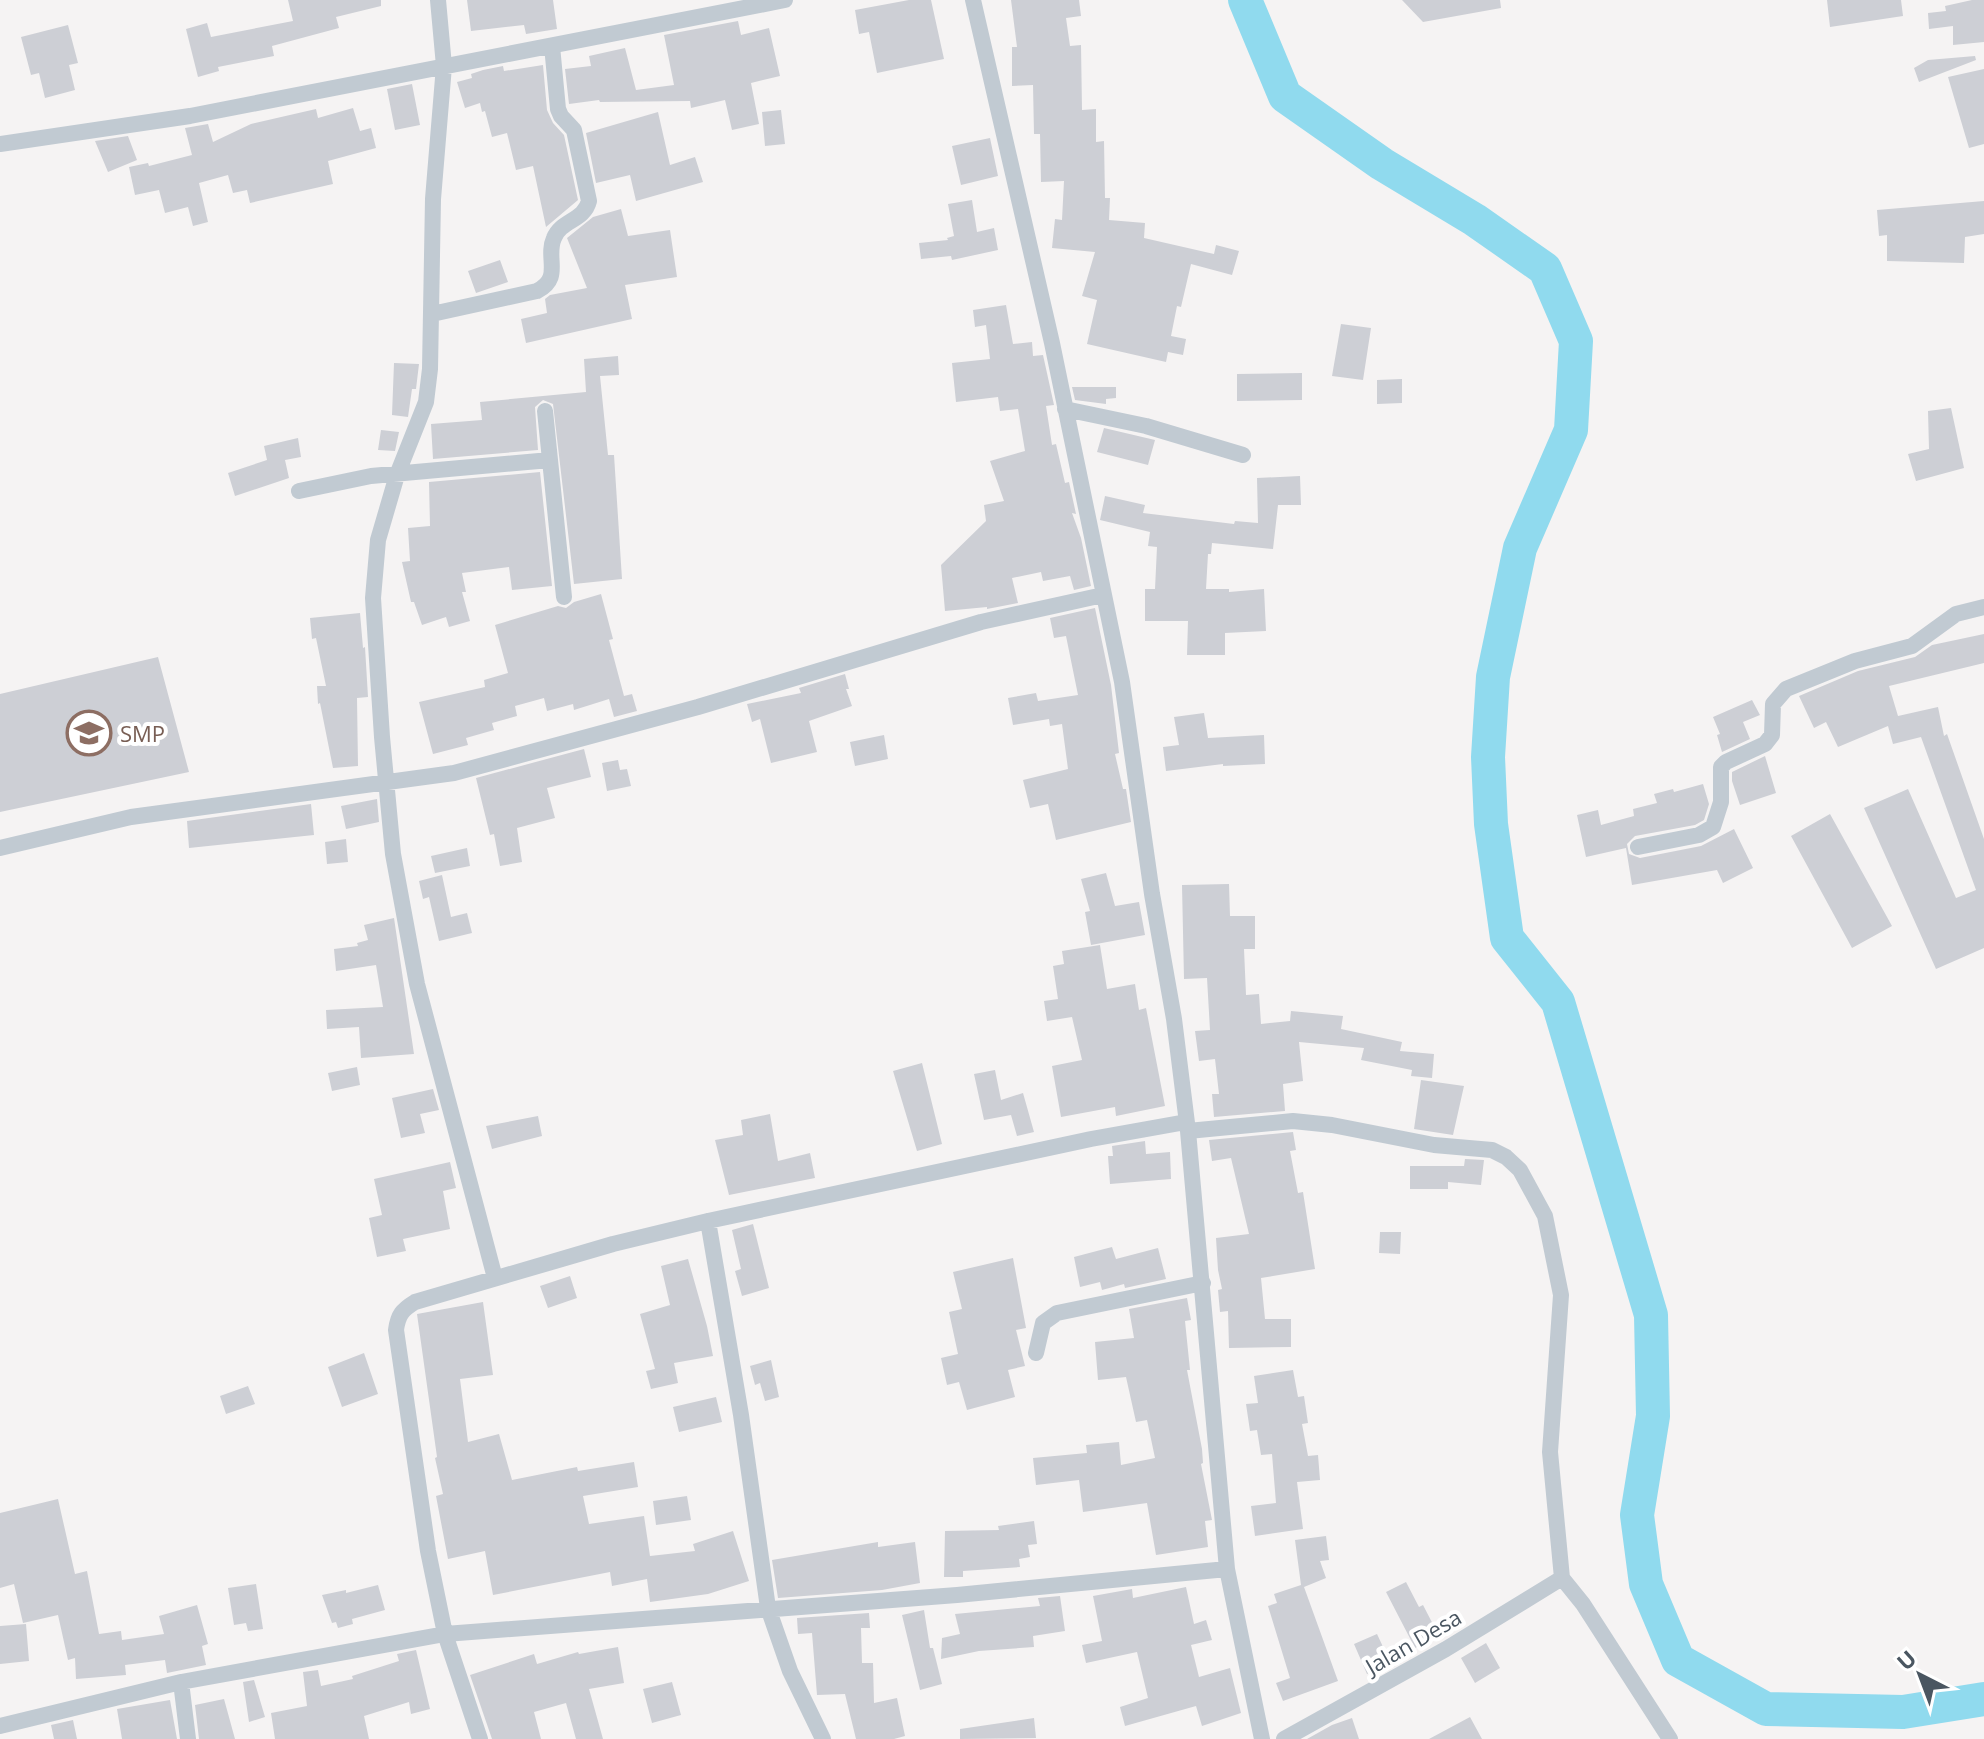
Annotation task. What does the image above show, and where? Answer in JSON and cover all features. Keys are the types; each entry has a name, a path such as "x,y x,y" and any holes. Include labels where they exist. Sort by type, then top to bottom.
{"street":[{"path":"438,0 444,66 433,199 430,369 426,402 397,475 378,540 374,572 376,658 393,854 417,984 495,1278"},
{"path":"0,144 190,116 552,46 736,4 785,0"},
{"path":"973,0 1052,343 1122,682 1152,894 1174,1019 1187,1126 1227,1569 1262,1739"},
{"path":"432,314 545,287 552,275 552,241 558,230 587,210 589,201 574,130 558,109 552,46"},
{"path":"1065,409 1146,426 1243,455"},
{"path":"545,411 564,597"},
{"path":"299,491 341,480 550,460"},
{"path":"0,848 131,817 454,773 562,746 981,622 1103,595"},
{"path":"1638,847 1699,835 1713,827 1721,802 1721,767 1765,744 1772,735 1773,704 1786,689 1855,661 1912,646 1956,614 1984,607"},
{"path":"480,1739 445,1634 428,1551 408,1423 396,1330 398,1316 415,1302 613,1244 708,1221 1091,1139 1187,1126 1293,1121 1332,1125 1434,1145 1492,1150 1506,1157 1520,1170 1545,1216 1561,1295 1550,1452 1562,1578 1583,1604 1670,1739"},
{"path":"708,1221 741,1415 768,1608 790,1671 823,1739"},
{"path":"1036,1353 1043,1323 1057,1313 1203,1283"},
{"path":"0,1726 181,1682 445,1634 957,1595 1227,1569"},
{"name":"Jalan Desa","path":"1284,1739 1446,1649 1562,1578"},
{"path":"181,1682 188,1739"}],"building":[{"path":"288,0 381,0 381,6 336,17 339,28 272,46 274,56 218,67 219,71 198,77 186,29 207,23 211,37 293,21"},
{"path":"467,0 553,0 557,29 526,34 524,25 471,31"},
{"path":"909,0 931,0 944,59 877,73 869,32 859,34 855,10"},
{"path":"1011,0 1079,0 1081,16 1066,18 1070,46 1081,45 1082,110 1096,109 1096,142 1104,141 1105,198 1110,198 1109,220 1145,223 1144,238 1214,254 1216,245 1239,251 1232,275 1191,264 1171,336 1186,339 1183,355 1168,352 1166,362 1087,344 1097,300 1082,296 1095,252 1052,248 1055,219 1062,220 1064,181 1041,182 1040,134 1034,134 1033,85 1012,86 1012,47 1017,47"},
{"path":"1402,0 1500,0 1501,8 1423,22"},
{"path":"1827,0 1901,0 1903,16 1830,27"},
{"path":"1984,0 1984,42 1953,45 1953,26 1929,29 1928,13 1946,11 1945,6"},
{"path":"738,21 741,35 769,28 780,76 751,83 759,124 732,130 725,100 691,108 690,101 599,100 569,104 565,69 591,66 589,56 625,48 636,90 674,85 664,35"},
{"path":"68,25 78,63 69,65 75,90 45,98 39,73 31,75 21,37"},
{"path":"1975,56 1976,60 1919,82 1914,68 1928,60"},
{"path":"543,65 547,110 564,135 578,200 546,227 533,166 516,170 507,133 492,137 480,103 465,108 457,82 472,78 471,74 503,66 504,71"},
{"path":"1984,69 1984,144 1969,148 1948,77"},
{"path":"412,84 420,125 395,130 387,89"},
{"path":"353,108 360,131 371,128 376,148 328,161 333,184 250,203 247,190 233,193 228,175 199,183 208,222 193,226 188,207 165,213 159,190 135,195 129,167 148,163 149,166 192,155 185,128 208,124 213,142 251,124 316,109 318,118"},
{"path":"781,110 785,144 765,146 762,112"},
{"path":"658,112 670,165 695,157 703,182 636,201 630,175 596,183 586,133"},
{"path":"128,136 137,160 108,172 95,141"},
{"path":"990,138 998,176 961,185 952,146"},
{"path":"972,200 977,232 994,228 998,250 952,260 951,256 921,259 919,243 948,240 954,236 948,204"},
{"path":"1984,201 1984,234 1965,237 1964,263 1887,261 1887,235 1879,236 1877,210"},
{"path":"621,209 628,236 670,230 677,277 625,285 632,319 526,343 521,319 547,313 545,299 550,295 587,288 567,238 593,217"},
{"path":"500,260 508,282 476,293 468,271"},
{"path":"1006,305 1013,344 1032,342 1033,356 1043,355 1054,405 1046,406 1052,445 1056,444 1065,483 1069,482 1076,514 1072,513 1081,538 1091,586 1074,590 1070,576 1043,581 1041,572 1012,578 1018,603 987,609 945,611 941,565 986,521 984,505 1004,501 990,461 1025,451 1018,409 1000,411 998,397 956,402 952,363 990,359 986,325 975,327 973,310"},
{"path":"1341,324 1371,328 1363,380 1332,376"},
{"path":"618,356 619,375 600,376 608,455 614,455 622,579 574,584 553,404 543,400 535,407 538,450 433,459 431,424 482,420 480,402 586,392 584,359"},
{"path":"394,363 419,364 408,417 392,415"},
{"path":"1302,373 1302,400 1237,401 1237,374"},
{"path":"1402,379 1402,403 1377,404 1377,380"},
{"path":"1072,387 1116,387 1116,398 1106,399 1106,404 1075,400"},
{"path":"1951,408 1964,468 1916,481 1908,454 1929,449 1928,411"},
{"path":"1104,428 1155,440 1148,465 1097,452"},
{"path":"381,430 399,432 395,451 378,450"},
{"path":"298,438 301,457 285,460 289,478 235,496 228,473 267,460 264,446"},
{"path":"540,472 552,586 512,590 509,567 462,573 466,592 462,592 470,621 449,627 446,617 422,625 414,602 411,602 402,562 410,561 408,528 430,526 429,482"},
{"path":"1300,476 1301,505 1278,505 1273,549 1212,543 1211,554 1208,554 1206,589 1229,589 1229,592 1264,589 1266,631 1225,633 1225,655 1187,655 1188,621 1145,621 1145,589 1155,589 1157,547 1148,546 1150,532 1100,520 1105,496 1145,505 1143,513 1234,524 1235,521 1258,523 1257,478"},
{"path":"601,594 624,696 632,694 637,711 614,717 609,699 574,710 573,704 547,711 544,698 515,706 517,716 492,723 494,730 466,738 468,745 433,754 419,702 485,687 484,680 508,673 495,625 558,606 566,608 574,602"},
{"path":"1095,608 1111,685 1119,753 1115,754 1123,789 1126,789 1131,822 1056,840 1048,804 1030,808 1023,780 1068,769 1062,724 1050,726 1049,719 1013,725 1008,698 1036,693 1038,701 1078,695 1066,636 1054,638 1050,618"},
{"path":"360,613 368,697 357,698 358,766 333,768 318,704 317,686 326,686 316,638 312,639 310,618"},
{"path":"1984,634 1984,663 1889,686 1898,716 1938,707 1944,736 1947,734 1984,839 1984,948 1936,969 1864,808 1908,789 1956,898 1976,890 1921,737 1893,744 1888,726 1838,747 1826,722 1814,728 1799,696 1858,671 1915,657 1932,645"},
{"name":"SMP","path":"158,657 189,772 0,812 0,694"},
{"path":"845,674 852,706 809,721 817,752 771,763 760,719 752,722 747,704 801,693 799,688"},
{"path":"1752,700 1760,715 1743,722 1750,739 1722,752 1717,735 1720,734 1713,717"},
{"path":"1204,713 1208,738 1264,735 1265,764 1223,764 1166,771 1163,747 1179,745 1174,717"},
{"path":"884,735 888,759 855,766 850,742"},
{"path":"584,749 591,777 547,788 555,818 517,828 522,862 500,866 494,834 490,835 476,778"},
{"path":"1765,756 1776,793 1740,805 1732,772"},
{"path":"618,760 620,770 627,769 631,786 607,791 602,763"},
{"path":"1703,784 1709,804 1704,820 1695,825 1635,836 1627,844 1629,854 1640,858 1701,846 1734,829 1753,868 1723,883 1717,870 1632,885 1626,848 1586,857 1577,815 1598,810 1601,825 1634,816 1633,809 1657,803 1654,794"},
{"path":"377,799 379,822 346,829 341,806"},
{"path":"311,804 314,835 189,848 187,821"},
{"path":"1830,814 1892,926 1852,948 1791,836"},
{"path":"346,839 348,862 327,864 325,842"},
{"path":"467,848 470,866 435,873 431,856"},
{"path":"1106,873 1115,906 1139,902 1145,935 1091,945 1085,912 1090,911 1081,879"},
{"path":"442,875 451,917 467,913 472,933 439,941 429,897 423,899 419,881"},
{"path":"1229,884 1230,916 1255,916 1255,949 1244,949 1246,995 1259,994 1261,1024 1290,1021 1291,1011 1343,1016 1341,1029 1402,1042 1400,1051 1434,1054 1432,1078 1411,1076 1412,1070 1361,1060 1364,1048 1299,1042 1303,1081 1283,1084 1285,1111 1214,1117 1212,1094 1219,1094 1215,1059 1199,1061 1195,1031 1210,1030 1207,978 1184,979 1182,885"},
{"path":"394,918 414,1054 361,1058 359,1027 327,1029 326,1010 383,1007 376,965 336,971 334,949 358,946 357,943 368,940 364,925"},
{"path":"1100,945 1107,989 1135,984 1139,1010 1146,1008 1165,1106 1116,1116 1115,1107 1061,1117 1052,1066 1082,1060 1072,1017 1047,1021 1044,1001 1058,999 1053,966 1064,964 1062,951"},
{"path":"922,1063 942,1144 917,1151 893,1071"},
{"path":"357,1067 360,1085 332,1091 328,1073"},
{"path":"995,1070 1001,1100 1023,1093 1034,1132 1017,1136 1011,1115 984,1120 974,1074"},
{"path":"1421,1080 1464,1086 1453,1135 1414,1129"},
{"path":"433,1089 439,1110 420,1114 425,1133 401,1138 392,1098"},
{"path":"770,1114 778,1161 810,1153 815,1178 729,1195 715,1140 743,1135 741,1120"},
{"path":"538,1116 542,1136 492,1149 486,1126"},
{"path":"1293,1132 1296,1150 1290,1151 1298,1193 1303,1192 1315,1269 1261,1278 1265,1319 1291,1319 1291,1347 1229,1348 1228,1311 1220,1312 1218,1290 1222,1289 1216,1238 1249,1234 1231,1158 1212,1161 1209,1140"},
{"path":"1145,1141 1146,1154 1170,1152 1171,1179 1110,1184 1108,1156 1113,1156 1112,1146"},
{"path":"1465,1159 1484,1160 1481,1185 1448,1182 1448,1189 1410,1189 1410,1166 1464,1166"},
{"path":"450,1162 456,1188 443,1191 450,1229 403,1239 406,1251 377,1257 369,1218 382,1215 374,1179"},
{"path":"753,1224 769,1288 742,1296 735,1271 741,1269 732,1230"},
{"path":"1380,1232 1401,1232 1400,1254 1379,1253"},
{"path":"1112,1247 1116,1259 1158,1248 1166,1279 1125,1288 1124,1284 1102,1290 1100,1282 1080,1287 1074,1257"},
{"path":"1013,1258 1026,1328 1016,1330 1025,1366 1008,1370 1015,1397 967,1410 959,1382 947,1385 941,1358 958,1354 949,1312 962,1309 953,1272"},
{"path":"688,1259 713,1356 674,1363 678,1383 651,1389 646,1371 655,1369 640,1314 670,1305 661,1266"},
{"path":"570,1276 577,1298 548,1308 540,1286"},
{"path":"1187,1298 1191,1320 1185,1321 1190,1370 1187,1370 1212,1520 1205,1521 1208,1547 1156,1555 1147,1503 1083,1512 1079,1480 1036,1485 1033,1458 1087,1453 1086,1445 1119,1442 1121,1465 1155,1458 1147,1420 1136,1422 1126,1377 1098,1380 1095,1342 1134,1338 1129,1309"},
{"path":"483,1302 493,1375 460,1379 468,1442 499,1434 512,1480 577,1467 578,1471 634,1462 638,1487 583,1496 589,1524 644,1516 650,1556 695,1551 693,1544 733,1531 749,1581 708,1594 650,1602 647,1579 612,1586 610,1572 493,1595 485,1551 448,1559 436,1496 443,1494 435,1458 417,1314"},
{"path":"364,1353 378,1394 342,1407 328,1367"},
{"path":"771,1360 779,1397 765,1401 760,1383 755,1385 750,1366"},
{"path":"1293,1370 1298,1397 1304,1396 1308,1423 1302,1424 1308,1456 1318,1455 1320,1480 1297,1482 1303,1529 1255,1536 1251,1506 1276,1503 1272,1454 1261,1455 1257,1430 1250,1431 1246,1404 1258,1403 1254,1376"},
{"path":"248,1386 255,1404 226,1414 220,1396"},
{"path":"716,1397 722,1422 679,1432 673,1407"},
{"path":"687,1496 691,1520 656,1525 653,1501"},
{"path":"58,1499 75,1574 87,1571 99,1634 121,1631 122,1640 164,1634 159,1616 197,1605 208,1644 202,1646 206,1665 167,1673 165,1660 125,1665 126,1675 76,1679 75,1658 68,1660 58,1615 23,1623 14,1584 0,1588 0,1513"},
{"path":"1034,1521 1037,1544 1028,1545 1030,1557 1019,1559 1020,1567 963,1571 963,1577 944,1577 945,1531 999,1530 998,1526"},
{"path":"1326,1536 1329,1560 1320,1561 1326,1578 1304,1587 1338,1681 1283,1701 1276,1683 1290,1678 1268,1606 1277,1603 1274,1594 1301,1585 1295,1540"},
{"path":"878,1542 878,1547 915,1542 920,1583 882,1590 778,1598 772,1560"},
{"path":"1406,1582 1419,1607 1423,1605 1439,1636 1415,1648 1386,1592"},
{"path":"256,1584 263,1629 248,1631 246,1623 234,1625 228,1588"},
{"path":"378,1585 385,1610 352,1619 353,1624 338,1628 336,1622 332,1623 322,1595"},
{"path":"1186,1587 1194,1624 1206,1620 1212,1640 1191,1645 1199,1677 1230,1668 1241,1713 1202,1726 1196,1706 1125,1726 1120,1707 1148,1698 1137,1652 1086,1663 1082,1645 1102,1641 1093,1596 1132,1589 1133,1598"},
{"path":"1060,1596 1065,1631 1033,1636 1034,1647 979,1651 941,1659 942,1638 960,1634 955,1614 1040,1606 1038,1598"},
{"path":"924,1610 930,1648 933,1648 942,1684 920,1690 902,1615"},
{"path":"869,1613 870,1628 861,1628 862,1663 873,1663 874,1703 897,1698 905,1736 894,1739 856,1739 845,1694 817,1695 812,1633 798,1634 797,1618"},
{"path":"26,1624 29,1661 0,1664 0,1626"},
{"path":"1377,1634 1391,1664 1367,1674 1354,1644"},
{"path":"1486,1643 1500,1668 1475,1683 1461,1658"},
{"path":"618,1647 624,1683 589,1689 603,1739 576,1739 566,1703 534,1712 541,1739 492,1739 470,1675 534,1654 537,1664 578,1652"},
{"path":"416,1650 430,1709 411,1714 409,1702 364,1716 369,1739 275,1739 271,1713 307,1706 303,1672 318,1670 321,1686 353,1679 352,1676 399,1661 397,1654"},
{"path":"254,1680 265,1717 249,1722 243,1682"},
{"path":"672,1682 681,1715 652,1723 643,1689"},
{"path":"224,1699 235,1739 199,1739 195,1705"},
{"path":"170,1700 177,1739 122,1739 117,1709"},
{"path":"1470,1717 1482,1739 1429,1739"},
{"path":"1034,1718 1036,1738 960,1739 960,1729"},
{"path":"1352,1718 1359,1739 1307,1739 1332,1725"},
{"path":"73,1720 77,1739 54,1739 51,1725"}],"waterway":[{"path":"1245,0 1285,96 1382,164 1475,220 1545,269 1576,341 1571,430 1520,548 1493,677 1488,757 1491,824 1507,938 1558,1002 1651,1315 1653,1416 1637,1515 1646,1584 1678,1660 1766,1709 1903,1712 1984,1699"}],"place":[{"name":"SMP","path":"89,733"}]}
